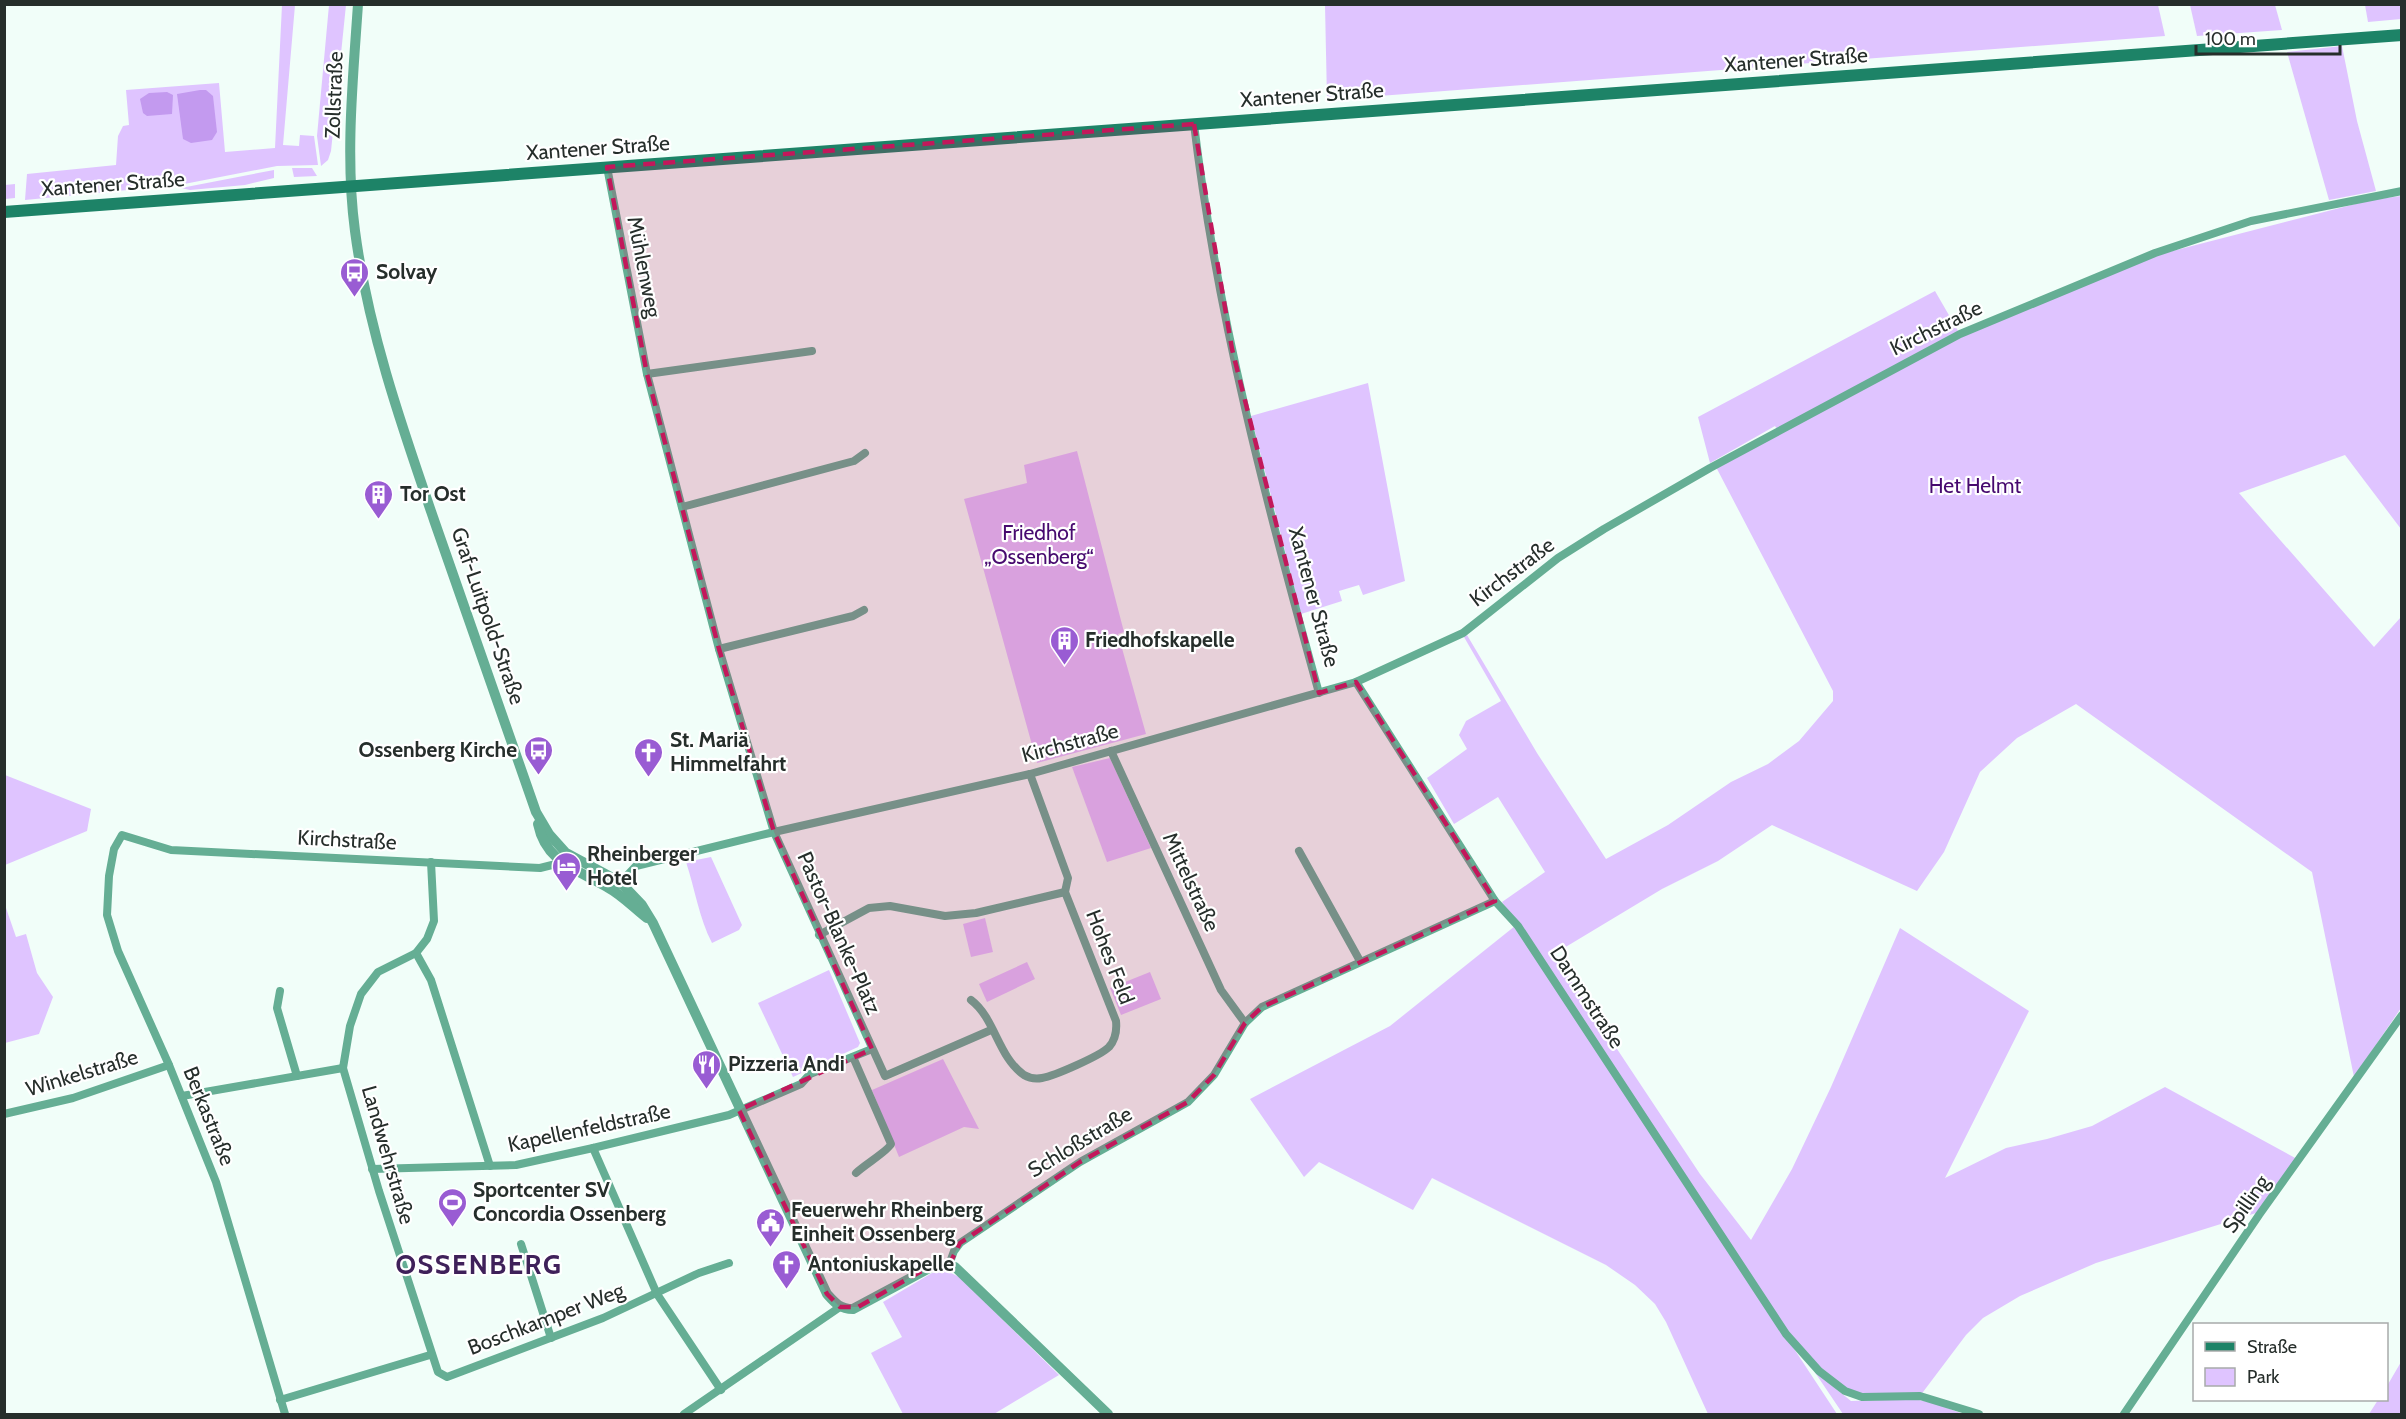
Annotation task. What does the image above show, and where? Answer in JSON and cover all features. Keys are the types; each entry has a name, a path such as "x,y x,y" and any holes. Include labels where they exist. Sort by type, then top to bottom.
{"main road":[{"name":"Xantener Straße","path":"4,212 2402,35"}],"street":[{"name":"Zollstraße","path":"351,186 352,84 358,4"},
{"name":"Xantener Straße","path":"1194,124 1200,178 1232,349 1288,582 1319,693"},
{"name":"Mühlenweg","path":"607,167 647,374 719,649 774,831"},
{"name":"Graf-Luitpold-Straße","path":"351,186 357,243 392,393 536,812 563,858 616,886 642,904 827,1294 840,1307"},
{"name":"Kirchstraße","path":"616,886 636,866 774,831 1029,774 1356,682 1463,633 1558,558 1605,529 1710,468 1960,334 2155,253 2251,221 2402,191"},
{"path":"647,374 812,351"},
{"path":"682,507 854,461 865,453"},
{"path":"719,649 853,616 864,610"},
{"name":"Dammstraße","path":"1356,682 1495,901 1518,926 1786,1334 1819,1371 1845,1391 1862,1397 1920,1396 1979,1414"},
{"name":"Mittelstraße","path":"1111,751 1221,990 1245,1023"},
{"name":"Hohes Feld","path":"971,1000 979,1006 991,1030 1017,1069 1033,1079 1043,1078 1098,1054 1109,1047 1117,1034 1116,1022 1065,892 1068,878 1029,774"},
{"name":"Pastor-Blanke-Platz","path":"774,831 819,935 885,1076 991,1030"},
{"name":"Kirchstraße","path":"122,835 171,850 540,868 563,858"},
{"name":"Berkastraße","path":"122,835 114,849 109,876 107,915 118,951 169,1065 216,1182 285,1414"},
{"path":"1299,851 1360,961"},
{"path":"431,862 434,921 428,939 416,953 431,980 490,1166"},
{"path":"819,935 869,908 890,906 945,916 976,913 1065,892"},
{"name":"Schloßstraße","path":"949,1265 960,1243 1080,1162 1188,1102 1214,1075 1245,1023 1263,1007 1495,901"},
{"name":"Landwehrstraße","path":"416,953 378,972 361,994 350,1026 344,1068 372,1168 430,1354 438,1372 447,1377"},
{"path":"280,991 277,1008 297,1076"},
{"name":"Spilling","path":"2124,1414 2259,1215 2402,1016"},
{"name":"Pastor-Blanke-Platz","path":"740,1110 801,1084 810,1074 872,1048"},
{"path":"854,1057 891,1144 889,1149 870,1160 856,1173"},
{"name":"Winkelstraße","path":"4,1114 73,1098 169,1065"},
{"name":"Landwehrstraße","path":"182,1096 344,1068"},
{"name":"Kapellenfeldstraße","path":"372,1168 516,1165 593,1148 740,1110"},
{"path":"593,1148 657,1294 721,1390"},
{"path":"521,1244 551,1338"},
{"name":"Boschkamper Weg","path":"447,1377 551,1338 657,1294 699,1273 729,1263"},
{"path":"684,1414 840,1307 858,1307 927,1268 949,1265 961,1271 979,1287 1004,1315 1108,1414"},
{"path":"280,1400 430,1354"}],"highlighted area":[{"path":"1194,124 1232,349 1319,693 1356,682 1495,901 1262,1007 1245,1023 1214,1075 1188,1102 1080,1162 960,1243 949,1265 927,1268 858,1307 840,1307 827,1294 739,1110 872,1049 774,832 719,649 647,374 607,167"}],"green space":[{"path":"282,5 295,5 283,145 299,146 300,135 314,136 318,165 277,166 179,185 25,200 27,174 116,165 118,136 123,126 129,125 126,90 219,83 225,152 275,148"},
{"path":"329,5 346,5 331,151 328,160 321,166 317,136"},
{"path":"1325,5 2158,5 2165,36 1327,100"},
{"path":"2190,5 2275,5 2282,30 2197,36"},
{"path":"2365,5 2401,5 2401,19 2368,22"},
{"path":"2342,46 2357,121 2376,191 2329,200 2287,52"},
{"path":"292,168 312,168 317,176 294,177"},
{"path":"274,170 274,178 245,185 190,190 181,188"},
{"path":"15,184 15,198 5,199 5,185"},
{"name":"Het Helmt","path":"2401,196 2401,529 2345,455 2239,493 2374,647 2401,617 2401,1008 2354,1077 2312,872 2076,704 2017,738 1980,772 1944,852 1917,891 1772,825 1718,861 1662,889 1554,954 1700,1174 1751,1240 1792,1169 1831,1087 1900,928 2029,1011 1945,1178 2006,1148 2092,1126 2165,1087 2299,1160 2256,1213 2096,1263 2020,1296 1983,1318 1966,1335 1920,1396 1862,1397 1845,1391 1786,1334 1502,902 1545,872 1498,797 1454,824 1427,778 1467,749 1459,735 1466,721 1501,701 1464,637 1467,635 1537,753 1606,859 1668,825 1731,782 1768,764 1799,741 1833,701 1833,691 1716,467 1779,432 1775,426 1710,463 1698,417 1935,291 1961,336 2157,255 2371,200"},
{"path":"1368,383 1405,581 1363,595 1359,585 1339,591 1342,601 1301,614 1251,416"},
{"name":"Friedhof „Ossenberg“","path":"1077,451 1124,632 1118,634 1146,734 1037,763 964,499 1027,483 1024,465"},
{"path":"1110,758 1151,848 1107,862 1072,767"},
{"path":"5,775 91,809 87,831 5,865"},
{"path":"711,857 742,925 739,930 712,943 700,914 686,862"},
{"path":"5,905 16,937 26,934 37,973 53,997 39,1034 5,1043"},
{"path":"985,918 993,952 971,957 963,924"},
{"path":"1515,926 1837,1414 1708,1414 1666,1322 1655,1304 1635,1285 1606,1265 1432,1178 1413,1210 1319,1162 1304,1177 1250,1099 1390,1026"},
{"path":"1027,962 1035,979 987,1002 979,984"},
{"path":"829,970 860,1043 858,1047 793,1077 758,1003"},
{"path":"1150,972 1161,999 1121,1015 1110,988"},
{"path":"943,1059 979,1129 964,1127 899,1157 872,1090"},
{"path":"945,1270 959,1277 1059,1375 994,1414 903,1414 871,1353 902,1337 883,1302 932,1273"},
{"path":"2401,1362 2401,1414 2369,1414 2377,1401 2388,1401 2388,1384"},
{"path":"1814,1371 1851,1401 1914,1399 1934,1403 1963,1414 1843,1414"}],"shaded area":[{"path":"206,90 213,96 217,132 212,140 191,143 183,139 177,94"},
{"path":"167,92 173,95 172,114 147,116 143,113 140,99 149,93"}],"place":[{"name":"Solvay","path":"355,298"},
{"name":"Tor Ost","path":"379,520"},
{"name":"Friedhofskapelle","path":"1064,666"},
{"name":"Ossenberg Kirche","path":"538,776"},
{"name":"St. Mariä Himmelfahrt","path":"649,778"},
{"name":"Rheinberger Hotel","path":"566,892"},
{"name":"Pizzeria Andi","path":"707,1090"},
{"name":"Sportcenter SV Concordia Ossenberg","path":"452,1228"},
{"name":"Feuerwehr Rheinberg Einheit Ossenberg","path":"770,1248"},
{"name":"Antoniuskapelle","path":"787,1290"}],"district":[{"name":"OSSENBERG","path":"479,1265"}]}
